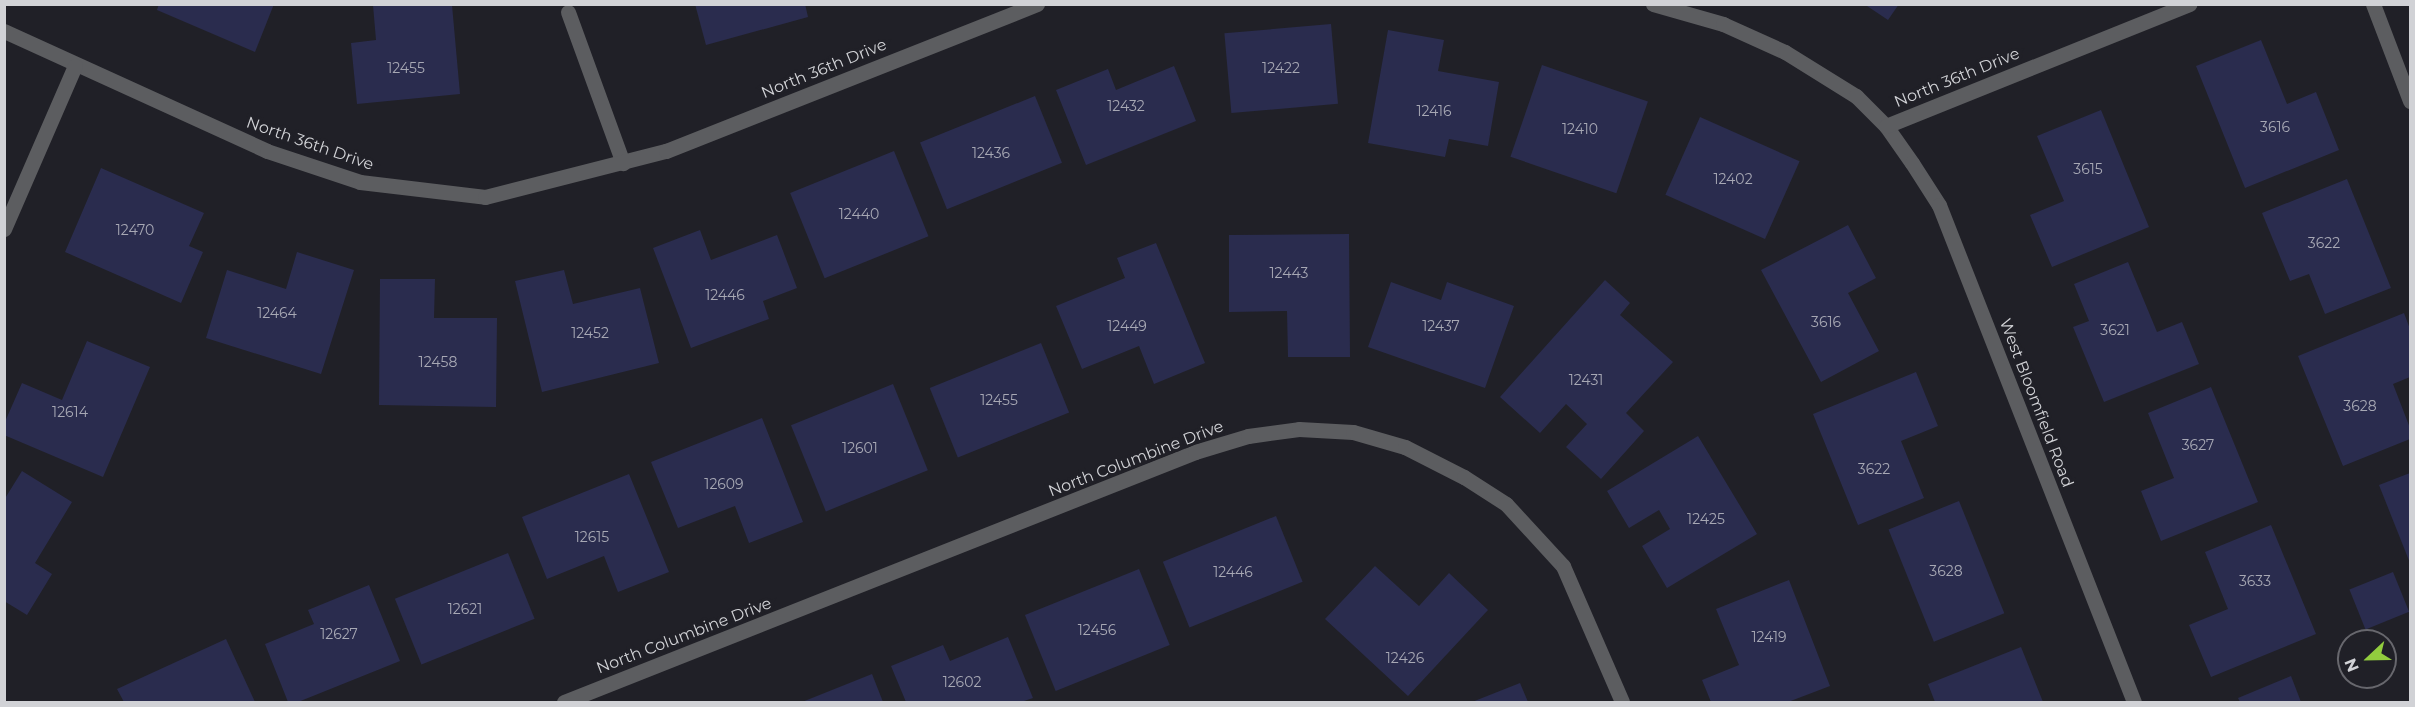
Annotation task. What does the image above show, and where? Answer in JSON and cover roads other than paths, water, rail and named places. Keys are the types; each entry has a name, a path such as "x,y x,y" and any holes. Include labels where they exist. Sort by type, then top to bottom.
{"street":[{"name":"North 36th Drive","path":"4,31 75,66 267,151 360,182 485,197 666,151 1037,4"},
{"name":"North 36th Drive","path":"1653,4 1723,24 1785,51 1856,96 1886,126 2189,4"},
{"path":"2373,4 2410,101"},
{"path":"568,12 623,163"},
{"path":"4,230 75,66"},
{"name":"West Bloomfield Road","path":"1886,126 1939,205 2134,702"},
{"name":"North Columbine Drive","path":"564,702 1195,452 1248,436 1299,429 1353,432 1405,447 1464,477 1506,504 1563,566 1622,702"}]}
